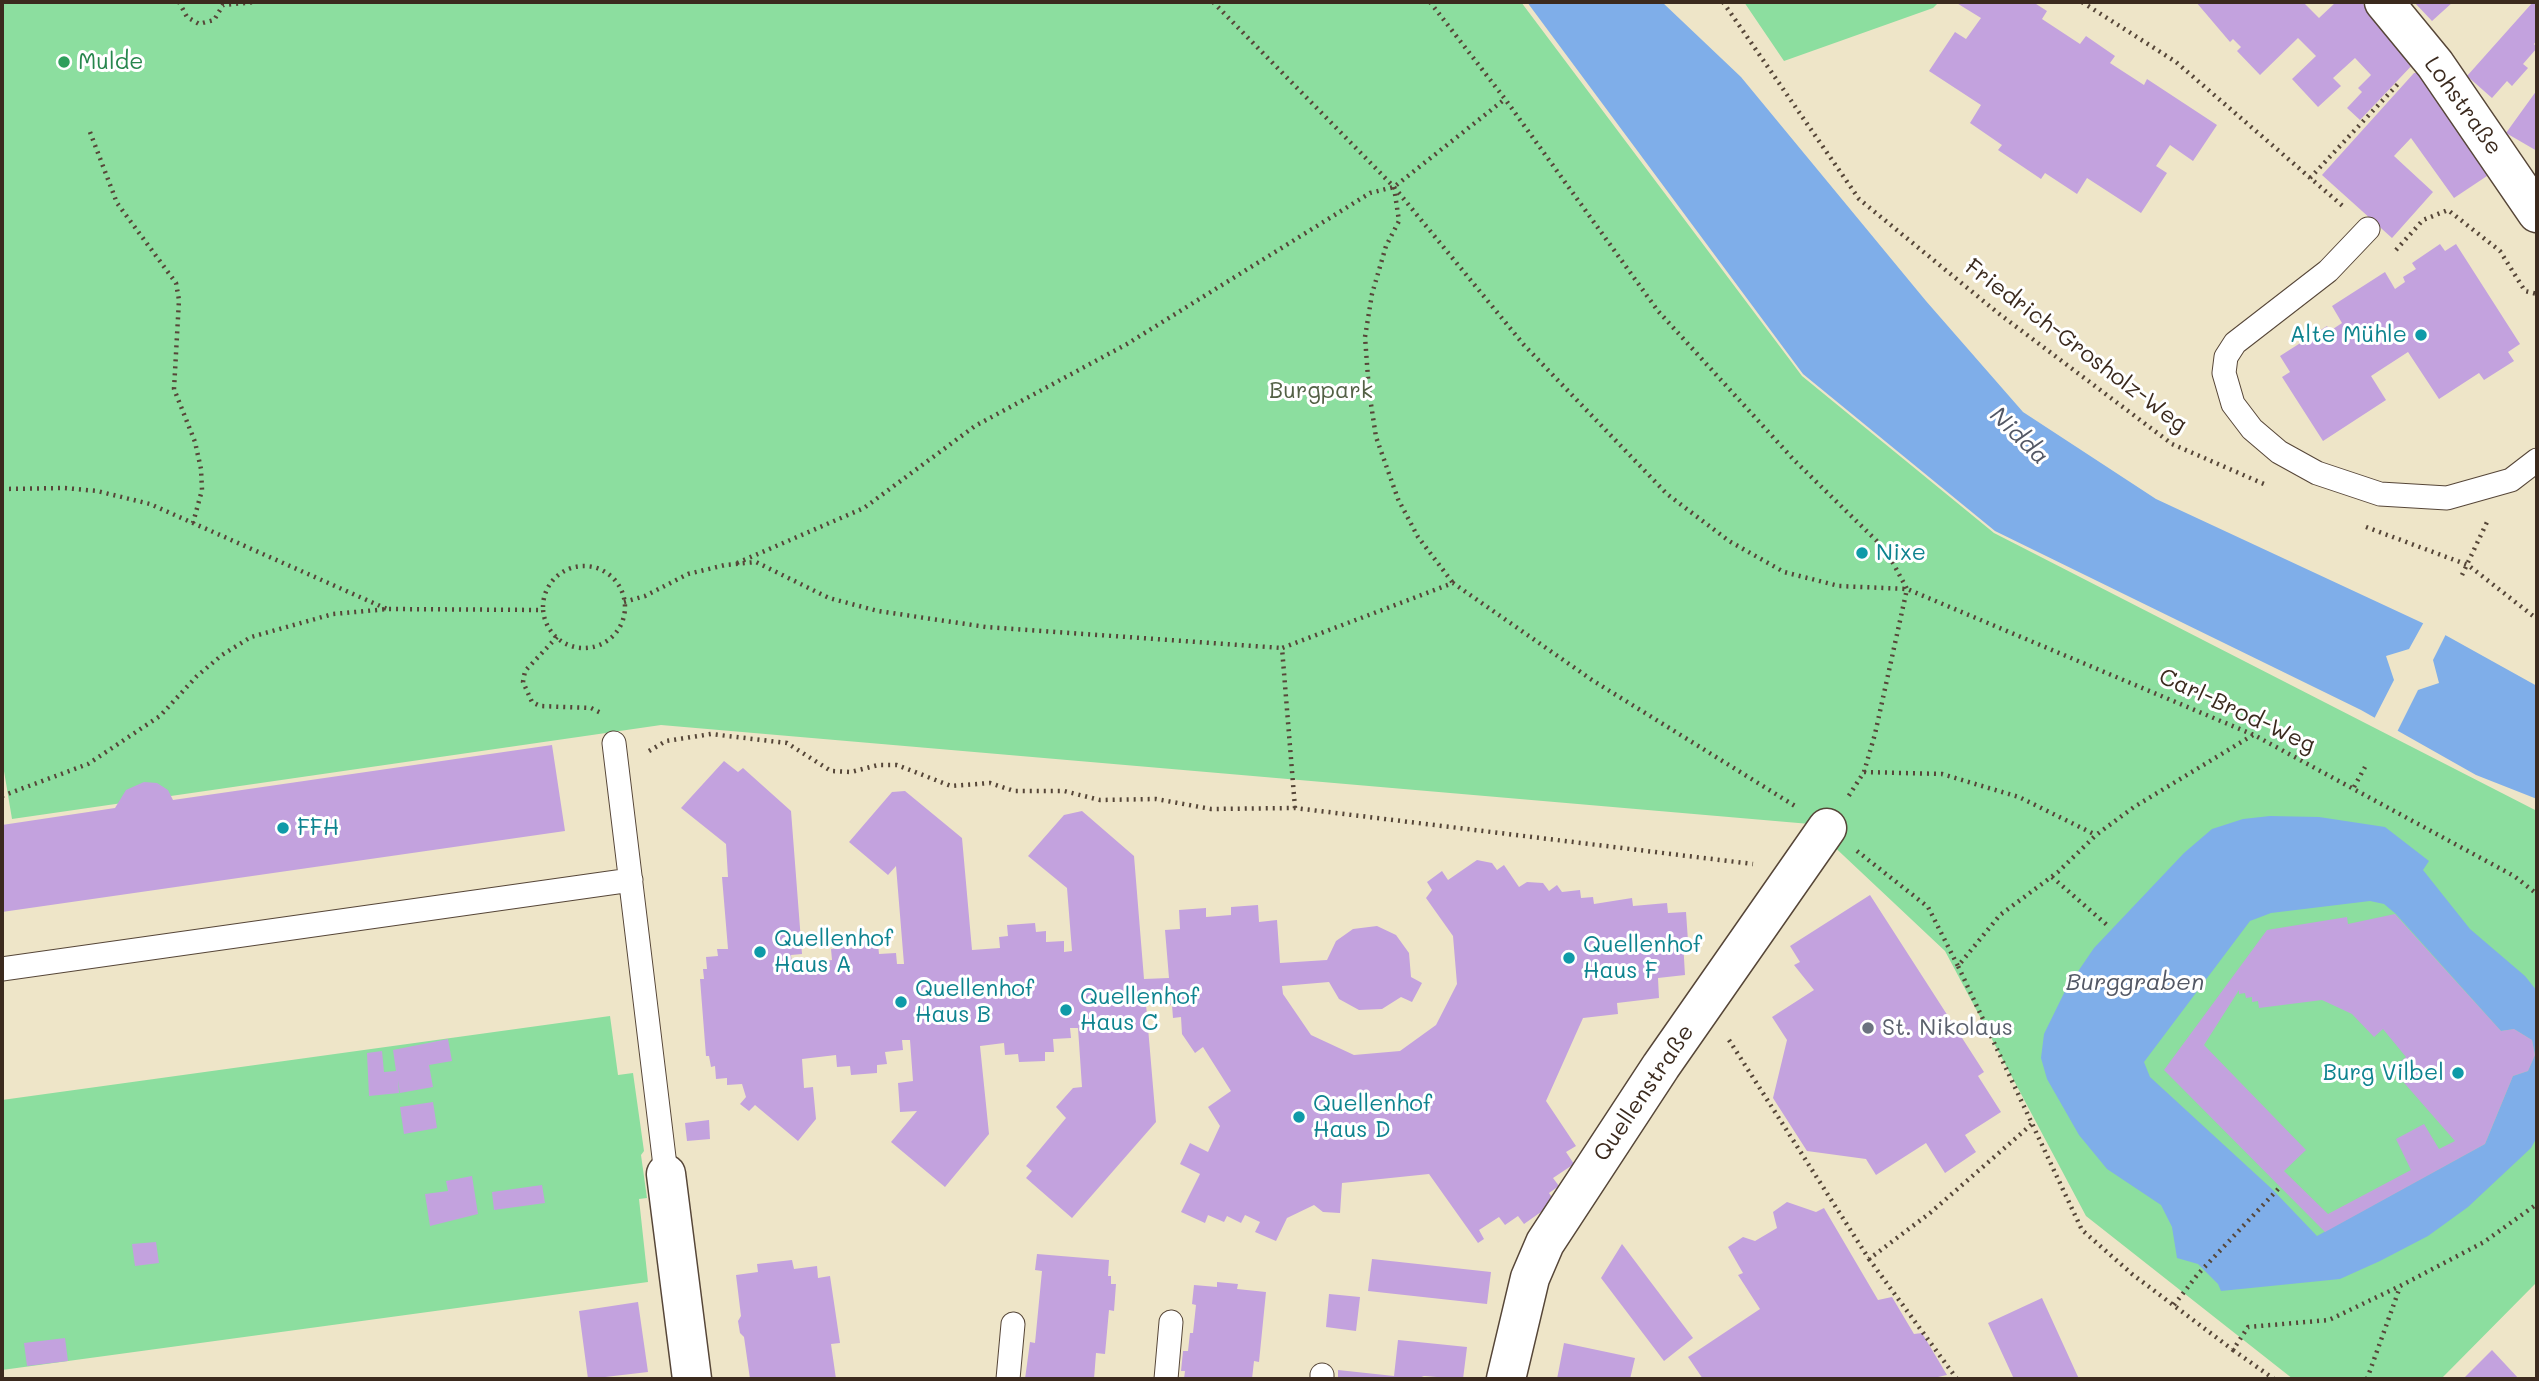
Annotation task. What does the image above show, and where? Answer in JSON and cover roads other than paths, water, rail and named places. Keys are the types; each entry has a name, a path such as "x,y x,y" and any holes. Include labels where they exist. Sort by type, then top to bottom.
{"street":[{"name":"Lohstraße","path":"2384,2 2435,64 2537,213"},
{"name":"Quellenstraße","path":"1506,1379 1530,1278 1545,1242 1705,1003 1827,828"},
{"path":"666,1174 692,1379"}],"lane":[{"path":"2368,229 2328,271 2235,342 2226,357 2224,373 2233,404 2252,429 2279,452 2317,473 2380,494 2447,498 2511,480 2537,460"},
{"path":"614,743 666,1174"},
{"path":"2,969 631,880"},
{"path":"1166,1379 1171,1322"},
{"path":"1008,1379 1013,1324"}],"water":[{"name":"Nidda","path":"1527,2 1662,2 1741,77 1926,301 2023,412 2156,499 2429,626 2537,686 2537,799 2476,775 2361,710 1995,531 1803,374"},
{"name":"Burggraben","path":"2270,816 2319,817 2385,827 2429,861 2423,870 2470,929 2525,976 2537,991 2537,1137 2531,1148 2468,1207 2428,1236 2380,1261 2340,1279 2221,1291 2218,1284 2198,1264 2177,1258 2172,1227 2161,1205 2107,1169 2079,1135 2047,1079 2041,1058 2044,1034 2066,989 2094,948 2184,853 2212,829 2243,819","holes":["2370,901 2384,904 2501,1031 2514,1029 2532,1040 2535,1055 2528,1071 2513,1076 2485,1144 2317,1236 2273,1190 2150,1077 2144,1062 2250,921 2271,913"]}],"place":[{"name":"Mulde","path":"64,62"},
{"name":"Alte Mühle","path":"2421,335"},
{"name":"Nixe","path":"1862,553"},
{"name":"FFH","path":"283,828"},
{"name":"Quellenhof Haus A","path":"760,952"},
{"name":"Quellenhof Haus F","path":"1569,958"},
{"name":"Quellenhof Haus B","path":"901,1002"},
{"name":"Quellenhof Haus C","path":"1066,1010"},
{"name":"St. Nikolaus","path":"1868,1028"},
{"name":"Burg Vilbel","path":"2458,1073"},
{"name":"Quellenhof Haus D","path":"1299,1117"}],"park label":[{"name":"Burgpark","path":"1321,391"}]}
